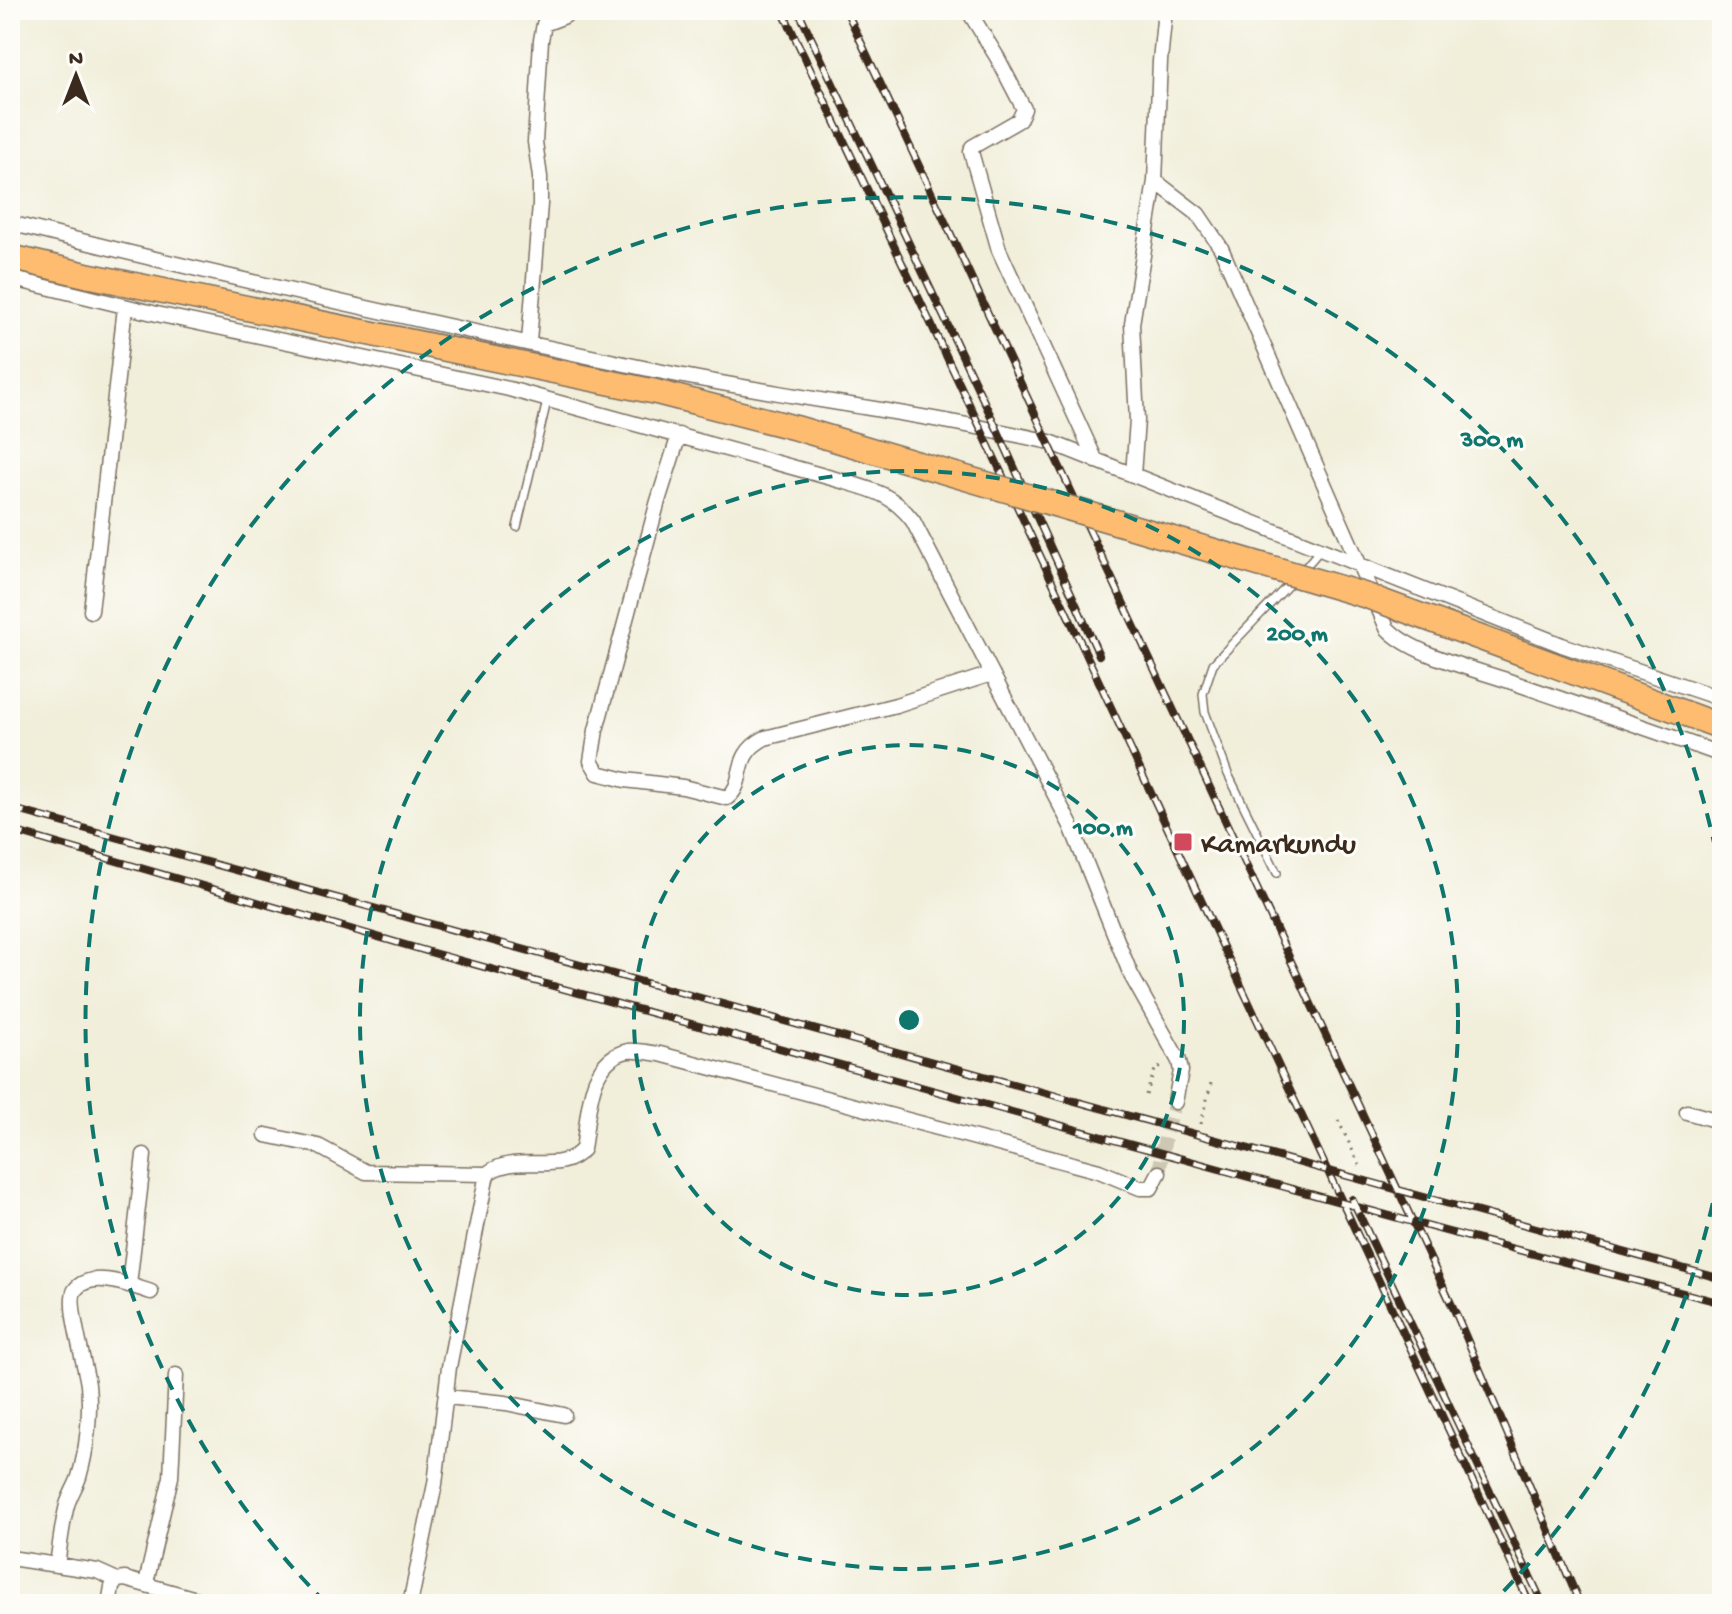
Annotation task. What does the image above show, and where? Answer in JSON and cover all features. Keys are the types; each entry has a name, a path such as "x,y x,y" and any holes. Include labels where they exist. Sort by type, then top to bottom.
{"main road":[{"path":"10,257 656,392 770,421 1367,596 1722,727"}],"street":[{"path":"529,342 540,204 535,142 541,40 544,24 565,16 568,10"},
{"path":"968,10 1024,109 1019,120 972,147 986,207 999,250 1096,461"},
{"path":"1133,475 1137,420 1132,324 1155,181 1165,10"},
{"path":"1155,181 1198,214 1221,248 1387,628 1406,644 1722,755"},
{"path":"10,223 329,301 636,367 1050,442 1562,645 1722,699"},
{"path":"10,278 125,307 547,399 883,494 900,504 913,521 1071,826 1131,975 1179,1061 1181,1071 1175,1102"},
{"path":"91,611 125,307"},
{"path":"679,435 596,730 591,761 598,773 625,780 683,787 727,798 734,793 745,752 765,738 896,705 991,674"},
{"path":"266,1135 318,1146 366,1172 487,1174 504,1164 566,1161 576,1157 583,1149 595,1082 601,1067 614,1055 631,1050 660,1054 1099,1171 1140,1188 1151,1188 1159,1173"},
{"path":"1687,1112 1722,1122"},
{"path":"129,1285 144,1155"},
{"path":"410,1604 435,1484 449,1367 487,1174"},
{"path":"57,1565 66,1508 81,1465 88,1411 89,1389 73,1308 74,1292 78,1287 98,1280 151,1292"},
{"path":"146,1583 171,1477 176,1375"},
{"path":"447,1397 506,1403 564,1415"},
{"path":"10,1558 97,1571 117,1580 146,1583 214,1604"},
{"path":"109,1604 112,1587 117,1580"}],"lane":[{"path":"517,527 547,399"},
{"path":"1277,873 1228,774 1205,712 1203,694 1213,664 1321,549"}],"path":[{"path":"1146,1095 1156,1067 1170,1070"},
{"path":"1201,1124 1212,1079"},
{"path":"1338,1120 1361,1168"}],"tunnel":[{"path":"1159,1173 1175,1102"}],"railway":[{"path":"782,10 1530,1604"},
{"path":"798,10 998,431 1099,655"},
{"path":"846,10 1457,1316 1580,1604"},
{"path":"10,808 1722,1279"},
{"path":"10,830 433,953 1445,1231 1722,1303"},
{"path":"1352,1199 1543,1604"}],"place":[{"name":"Kamarkundu","path":"1183,842"}]}
